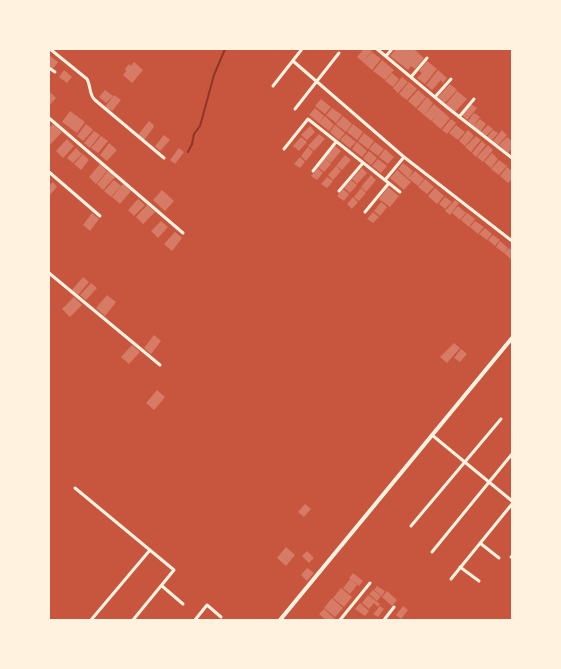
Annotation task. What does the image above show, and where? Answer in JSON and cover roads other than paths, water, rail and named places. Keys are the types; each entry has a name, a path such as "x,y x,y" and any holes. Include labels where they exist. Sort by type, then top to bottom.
{"street":[{"path":"50,49 87,79 90,84 91,97 164,158"},
{"path":"273,86 302,49"},
{"path":"377,49 459,117 512,158"},
{"path":"386,56 392,49"},
{"path":"295,109 339,53"},
{"path":"411,77 427,58"},
{"path":"293,61 404,157 512,241"},
{"path":"49,68 55,72"},
{"path":"435,97 451,79"},
{"path":"459,117 474,100"},
{"path":"49,118 183,233"},
{"path":"284,149 308,119 400,192"},
{"path":"312,171 336,142"},
{"path":"385,180 404,157"},
{"path":"339,192 363,163"},
{"path":"49,172 100,216"},
{"path":"365,212 389,183"},
{"path":"49,273 160,365"},
{"path":"280,620 512,338"},
{"path":"411,526 501,419"},
{"path":"432,435 512,501"},
{"path":"432,552 512,454"},
{"path":"74,488 174,570 133,620"},
{"path":"451,579 512,504"},
{"path":"480,543 499,558"},
{"path":"92,620 150,550"},
{"path":"460,567 479,581"},
{"path":"340,620 370,583"},
{"path":"162,586 183,604"},
{"path":"195,620 207,605 221,617"},
{"path":"384,620 394,607"}],"waterway":[{"path":"188,152 192,144 194,134 200,126 214,75 225,49"}]}
